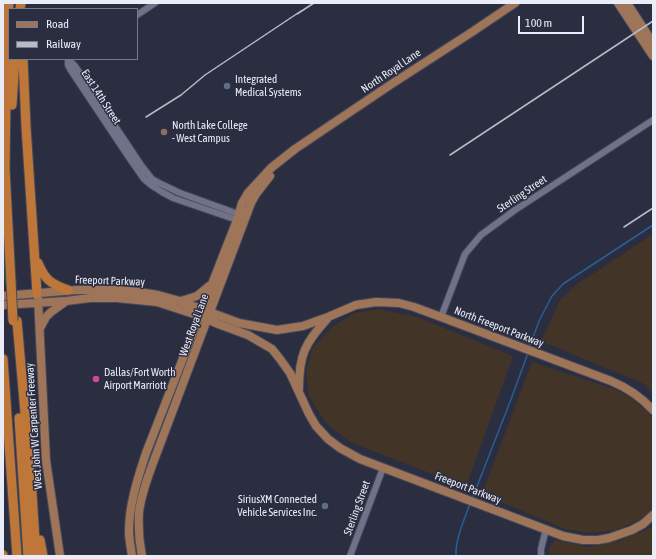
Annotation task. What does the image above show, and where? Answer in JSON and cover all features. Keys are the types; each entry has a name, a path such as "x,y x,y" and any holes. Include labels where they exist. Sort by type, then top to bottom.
{"highway":[{"path":"8,13 5,168 13,282"},
{"name":"West John W Carpenter Freeway","path":"15,60 10,152 13,282 15,321 32,493 36,556"},
{"path":"23,60 34,256 38,293"},
{"path":"34,256 42,274 56,286 68,290"},
{"path":"15,321 28,556"},
{"path":"3,359 17,556"},
{"path":"32,493 37,503 40,541 43,556"}],"main road":[{"name":"North Royal Lane","path":"205,314 212,283 241,218 256,194 282,161 295,149 390,84 515,3"},
{"path":"618,3 653,56"},
{"path":"627,3 653,43"},
{"name":"West Royal Lane","path":"142,556 138,526 139,511 147,480 205,314 241,218"},
{"path":"181,301 197,296 205,291 212,283"},
{"name":"Freeport Parkway","path":"3,296 68,290 112,294 157,302 239,323 277,330 303,326 328,317"},
{"name":"Freeport Parkway","path":"3,305 66,301 112,294 138,292 181,301 205,314 218,324 248,335 272,349 290,372 308,414 316,426 328,439 352,455 478,504 563,536 575,539 598,540 627,532 643,524"},
{"name":"West John W Carpenter Freeway","path":"38,293 46,460 60,556"},
{"path":"40,328 46,317 66,301"},
{"name":"North Freeport Parkway","path":"328,317 356,305 376,302 399,303 414,307 625,387 647,403 653,410"},
{"name":"West Royal Lane","path":"132,556 129,531 133,495 139,475 151,440 205,314"},
{"path":"299,391 299,368 303,352 311,338 328,317"},
{"path":"151,440 160,444"},
{"path":"643,524 653,515"},
{"path":"643,524 653,521"},
{"path":"130,544 140,543"}],"street":[{"path":"138,14 155,3"},
{"name":"East 14th Street","path":"70,60 152,179 171,189 241,218"},
{"name":"Sterling Street","path":"441,317 465,254 481,235 515,210 653,120"},
{"name":"Sterling Street","path":"350,556 383,468"},
{"path":"541,556 541,549 546,529"}],"shaded area":[{"path":"653,234 653,394 644,384 541,341 560,300 576,285"},
{"path":"379,309 417,317 513,356 466,487 350,442 325,422 308,394 306,369 313,348 331,328 354,313"},
{"path":"532,362 617,390 632,398 652,416 653,510 639,520 616,530 588,533 565,529 482,494"},
{"path":"653,527 653,556 549,556 549,548 555,540 588,547 619,541"}],"green space":[{"path":"3,197 7,280 3,281"}],"waterway":[{"path":"529,347 540,319 552,296 563,284 653,225"},
{"path":"472,499 528,353"},
{"path":"456,556 458,537 470,504"}],"railway":[{"path":"297,14 314,3"},
{"path":"146,117 181,95 205,75 301,11"},
{"path":"450,155 653,21"},
{"path":"624,227 653,208"}],"place":[{"name":"Integrated Medical Systems","path":"227,86"},
{"name":"North Lake College - West Campus","path":"164,132"},
{"name":"Dallas/Fort Worth Airport Marriott","path":"96,379"},
{"name":"SiriusXM Connected Vehicle Services Inc.","path":"325,506"}]}
